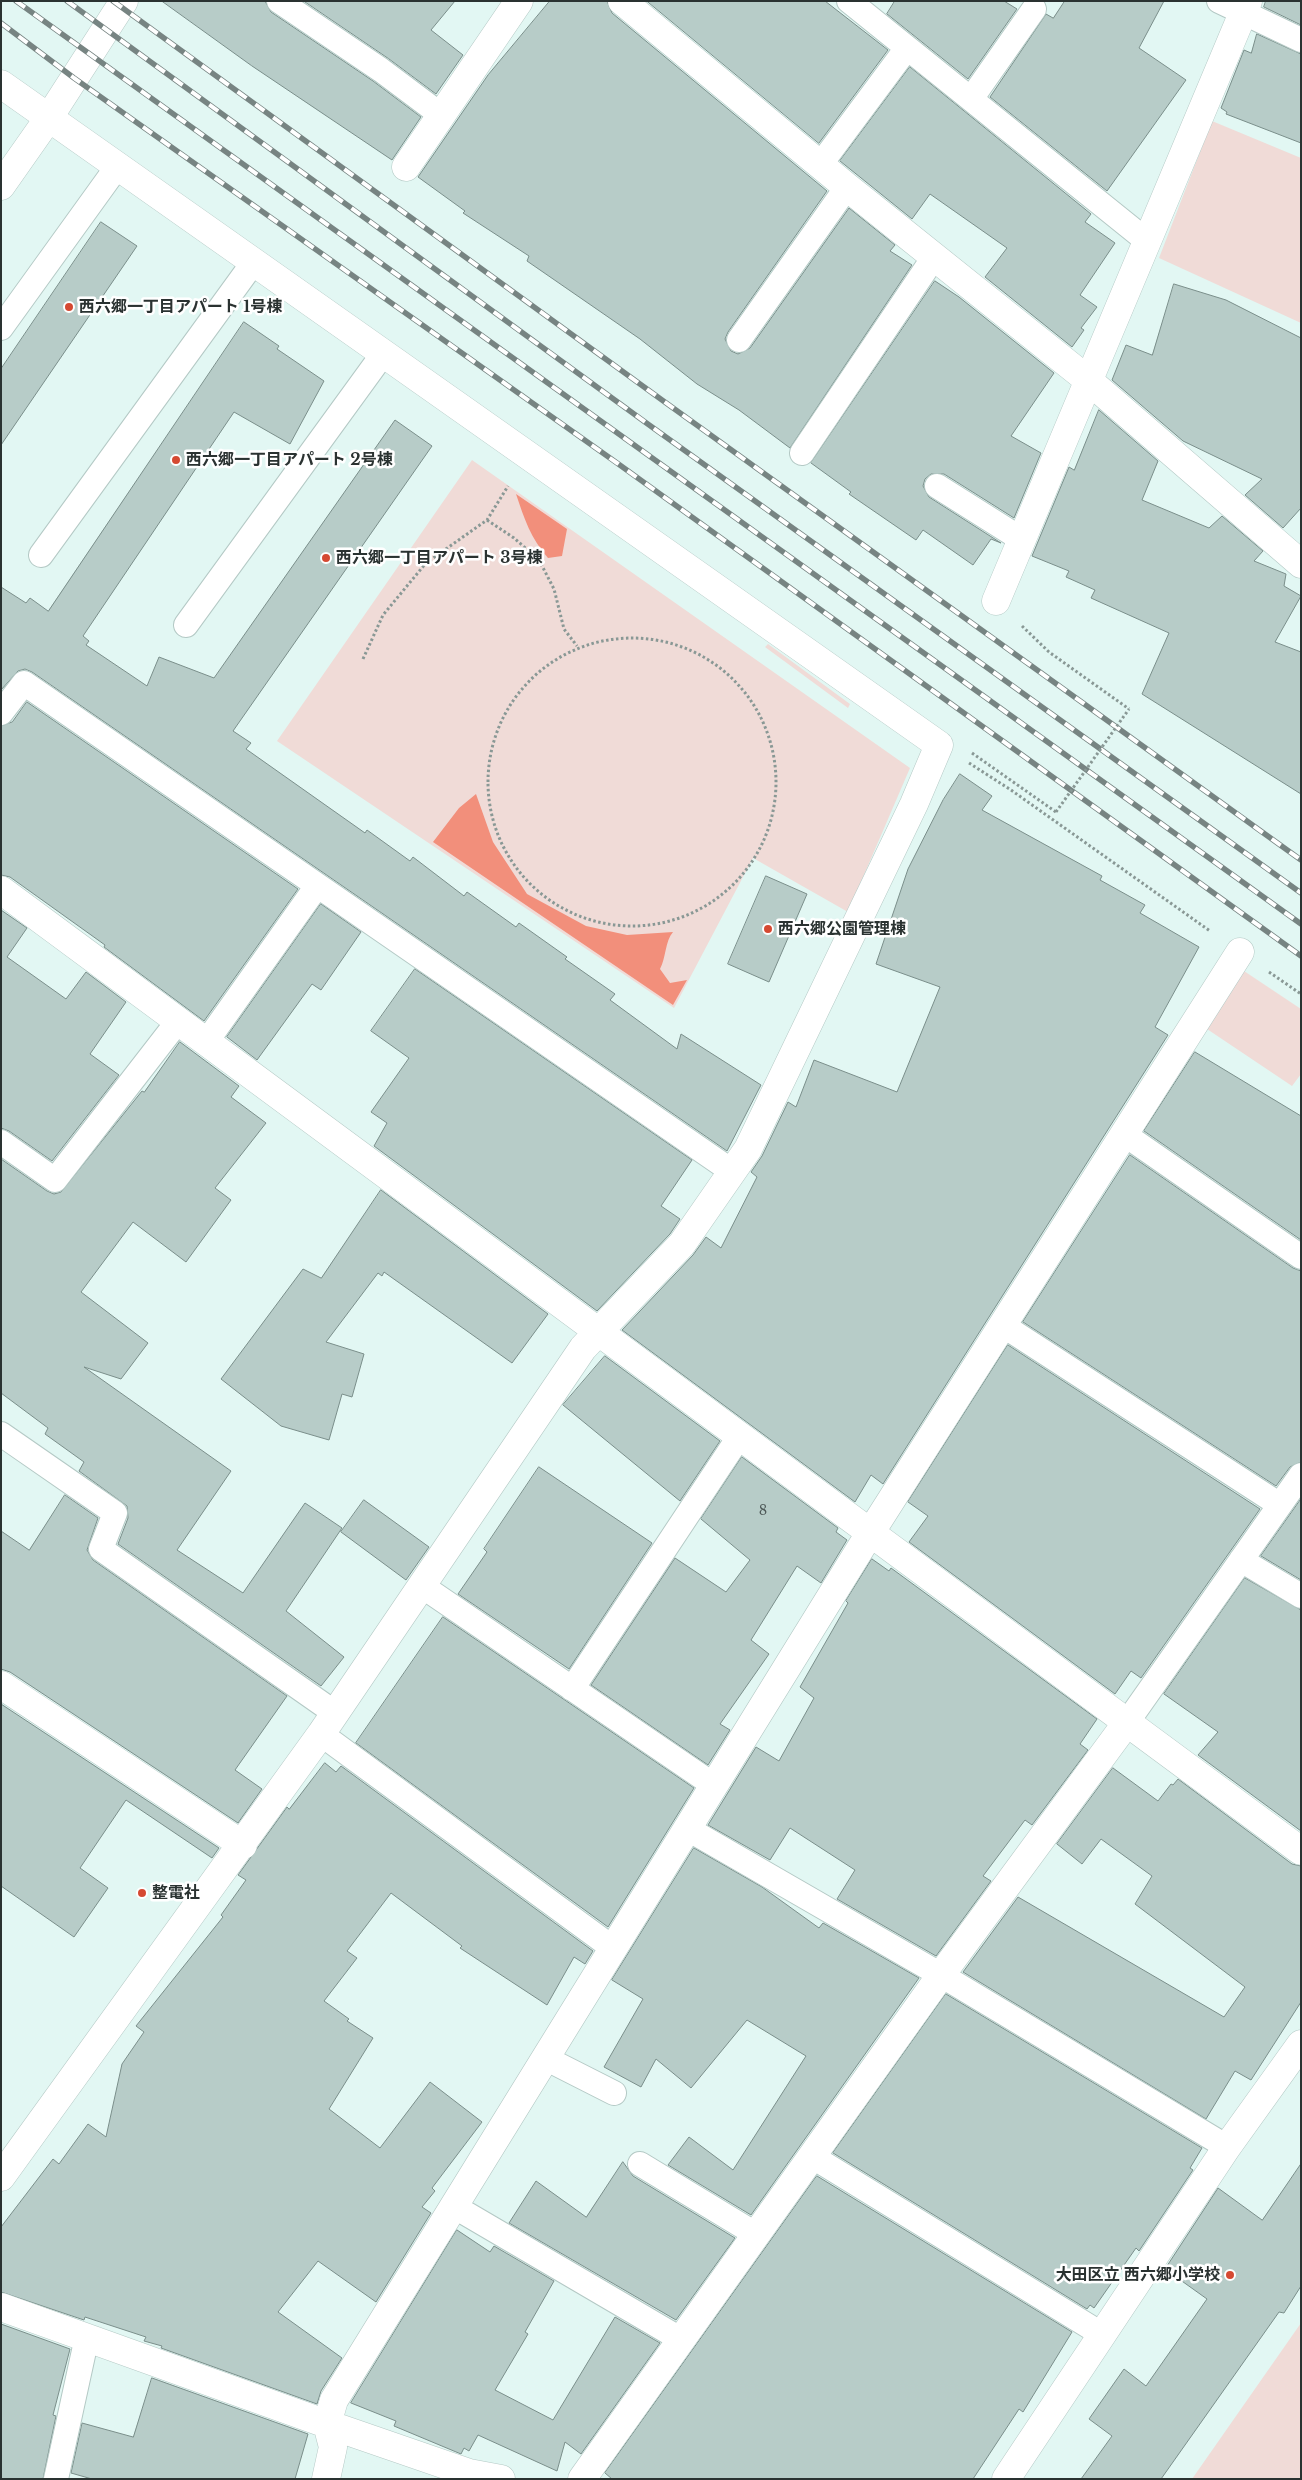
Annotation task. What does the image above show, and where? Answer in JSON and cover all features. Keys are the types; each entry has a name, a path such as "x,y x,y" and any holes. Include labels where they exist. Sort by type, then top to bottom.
{"street":[{"path":"1,186 48,119 124,1"},
{"path":"406,167 518,1"},
{"path":"622,1 820,166 1088,380 1301,564"},
{"path":"996,601 1245,8"},
{"path":"1,84 48,119 939,744 914,804 748,1149 682,1244 600,1333 583,1348 328,1724 243,1845 83,2055 1,2177"},
{"path":"1,890 179,1020 739,1437 1128,1721 1301,1851"},
{"path":"326,2479 333,2447 327,2424 334,2400 455,2207 532,2070 614,1949 871,1534 1240,952"},
{"path":"1,1685 243,1845"},
{"path":"582,2479 941,1976 1128,1721"},
{"path":"1006,2479 1227,2146 1301,2044"},
{"path":"1,2307 327,2424 470,2473 501,2479"}],"lane":[{"path":"279,1 381,70 440,115"},
{"path":"849,1 1147,241"},
{"path":"1219,1 1245,8 1301,40"},
{"path":"971,99 1034,10"},
{"path":"820,166 907,48"},
{"path":"1,328 117,166"},
{"path":"738,340 847,187"},
{"path":"802,453 934,257"},
{"path":"41,555 254,263"},
{"path":"186,625 383,354"},
{"path":"937,486 1021,539"},
{"path":"4,703 24,683 732,1172"},
{"path":"207,1041 317,886"},
{"path":"1,1142 55,1180 179,1020"},
{"path":"1124,1134 1301,1257"},
{"path":"1004,1326 1280,1505"},
{"path":"1,1434 115,1513 101,1549 328,1724 614,1949"},
{"path":"572,1689 739,1437"},
{"path":"1128,1721 1301,1475"},
{"path":"1241,1560 1301,1596"},
{"path":"422,1586 715,1786"},
{"path":"688,1829 941,1976 1227,2146"},
{"path":"532,2070 614,2093"},
{"path":"813,2157 1103,2335"},
{"path":"640,2164 757,2235"},
{"path":"455,2207 682,2340"},
{"path":"56,2479 87,2337"}],"path":[{"path":"363,659 384,615 426,563 487,520 508,486"},
{"path":"487,520 514,538 539,560 554,589 564,629 577,646"},
{"path":"634,636 686,646 722,668 748,693 766,726 774,752 777,775 774,811 761,848 725,894 676,921 652,926 623,928 564,912 538,894 500,843 488,807 486,780 493,738 512,700 549,662 577,646 634,636"},
{"path":"976,756 1056,812 1129,709 1049,652"},
{"path":"939,744 1011,790 1301,994"}],"shaded area":[{"path":"1212,121 1301,158 1301,323 1159,258"},
{"path":"472,460 910,768 848,912 753,858 674,1008 277,741"},
{"path":"516,494 567,529 562,556 548,558 542,551 529,528"},
{"path":"768,644 850,704 848,708 765,647"},
{"path":"476,794 493,842 527,894 586,926 627,935 673,932 668,940 660,969 670,983 687,980 673,1005 433,842 459,808"},
{"path":"1241,969 1301,1009 1301,1074 1292,1086 1204,1027"},
{"path":"1301,2323 1301,2479 1192,2479"}],"building":[{"path":"162,1 265,1 271,12 373,81 421,117 392,160 252,66"},
{"path":"304,1 455,1 431,30 463,55 436,94 389,59"},
{"path":"550,1 607,1 612,13 827,191 728,332 725,339 731,351 738,354 750,348 849,208 895,245 890,251 912,265 790,448 739,410 697,384 640,339 527,261 529,256 463,213 465,211 418,177 488,75"},
{"path":"647,1 825,1 888,50 819,143"},
{"path":"895,1 1004,1 1017,9 968,79 887,14"},
{"path":"1065,1 1164,1 1139,48 1186,80 1107,191 990,97 1046,14 1053,18"},
{"path":"1266,1 1301,1 1301,25 1264,7"},
{"path":"1257,34 1301,54 1301,143 1226,114 1227,112 1221,108 1244,50 1251,53"},
{"path":"910,67 1091,214 1085,222 1115,243 1080,295 1097,307 1081,328 1084,330 1072,347 985,277 1007,248 930,194 912,219 840,161"},
{"name":"西六郷一丁目アパート 1号棟","path":"101,222 137,246 1,445 1,369"},
{"path":"935,281 959,297 1054,373 1011,436 1041,453 1014,518 944,474 931,474 925,479 923,486 929,497 1001,543 991,539 973,565 923,530 916,540 849,494 851,492 811,463"},
{"path":"1174,284 1226,300 1301,338 1301,508 1283,528 1245,495 1262,479 1183,441 1112,380 1126,345 1152,355"},
{"path":"244,322 279,346 277,349 324,381 290,444 234,412 83,636 89,641 86,645 147,686 159,657 214,678 395,420 432,446 233,731 251,743 246,749 365,833 367,830 410,861 413,857 464,896 467,892 516,927 519,923 567,957 565,959 615,994 610,1000 677,1049 681,1034 761,1085 727,1151 32,672 25,669 18,671 1,690 1,587 26,603 30,598 48,611"},
{"path":"1099,410 1158,461 1142,500 1209,528 1222,516 1263,551 1254,561 1286,574 1284,586 1301,596 1275,642 1301,652 1301,794 1142,694 1169,633 1091,598 1095,590 1066,577 1069,571 1032,556 1069,467 1074,470"},
{"path":"27,702 298,889 204,1021 104,947 105,945 10,877 1,875 1,726 12,722"},
{"path":"960,774 992,796 982,810 1102,876 1100,880 1145,905 1140,913 1199,947 1155,1027 1168,1035 883,1484 871,1475 855,1502 622,1330 693,1255 706,1237 721,1248 757,1177 751,1172 762,1156 788,1102 796,1107 814,1060 897,1092 940,987 876,964 908,869 943,800"},
{"name":"西六郷公園管理棟","path":"766,876 807,894 769,982 728,964"},
{"path":"321,904 361,932 321,990 312,984 257,1060 227,1037"},
{"path":"1,910 27,928 7,957 66,999 86,972 126,1002 90,1054 119,1075 52,1161 9,1131 1,1128"},
{"path":"415,969 692,1160 661,1206 680,1219 670,1234 597,1311 374,1146 387,1123 371,1112 409,1058 371,1031"},
{"path":"180,1042 239,1086 231,1097 266,1123 215,1188 231,1200 186,1262 133,1222 81,1292 148,1343 121,1379 84,1367 231,1471 177,1550 243,1593 305,1503 342,1528 286,1611 344,1657 321,1686 118,1544 128,1518 127,1506 79,1471 84,1462 45,1434 48,1428 1,1393 1,1159 47,1191 54,1194 61,1192 142,1091 144,1092"},
{"path":"1195,1052 1301,1116 1301,1240 1144,1131"},
{"path":"1130,1155 1293,1268 1301,1271 1301,1462 1290,1467 1276,1486 1023,1322"},
{"path":"381,1190 548,1314 512,1363 384,1272 382,1276 378,1273 326,1342 364,1354 352,1397 342,1394 329,1440 281,1426 221,1379 303,1269 321,1278"},
{"path":"1008,1345 1260,1509 1141,1678 1131,1671 1115,1694 909,1542 928,1516 908,1502"},
{"path":"605,1356 720,1441 680,1501 563,1405"},
{"path":"742,1457 838,1528 836,1532 847,1540 821,1583 797,1566 751,1640 769,1654 720,1724 730,1730 708,1765 591,1685 675,1558 726,1592 750,1560 701,1519"},
{"path":"539,1467 652,1543 569,1669 458,1594 487,1552 484,1549"},
{"path":"65,1495 98,1518 87,1550 93,1560 287,1696 235,1770 262,1789 238,1823 10,1672 1,1669 1,1531 29,1550"},
{"path":"1301,1499 1301,1580 1261,1556"},
{"path":"364,1500 429,1547 406,1580 341,1532"},
{"path":"872,1559 889,1571 891,1568 1097,1719 1080,1744 1088,1750 1032,1825 1025,1820 983,1876 991,1881 936,1956 837,1899 855,1870 790,1828 770,1860 708,1825 756,1747 779,1761 814,1698 800,1687 848,1603 846,1601"},
{"path":"1245,1578 1301,1610 1301,1831 1198,1755 1218,1732 1164,1694"},
{"path":"443,1617 694,1788 608,1927 356,1743"},
{"path":"1,1704 219,1848 212,1858 126,1800 80,1868 108,1888 74,1937 1,1886"},
{"path":"325,1763 336,1772 341,1766 593,1951 585,1964 574,1957 547,2005 460,1948 462,1946 391,1893 347,1951 357,1958 324,2001 349,2019 347,2021 373,2038 329,2109 380,2148 430,2082 482,2122 432,2188 435,2191 422,2207 431,2213 376,2302 318,2261 278,2312 342,2358 321,2391 317,2404 161,2348 162,2346 144,2341 146,2337 85,2317 84,2320 1,2292 1,2227 53,2159 59,2164 88,2124 106,2137 122,2064 144,2032 136,2026 223,1917 221,1915 246,1880 238,1875 287,1807 289,1809"},
{"path":"1113,1768 1158,1801 1171,1784 1173,1785 1178,1779 1292,1864 1301,1866 1301,2002 1251,2080 1235,2071 1206,2119 963,1972 1018,1897 1224,2017 1245,1987 1135,1904 1152,1876 1101,1839 1082,1864 1057,1844"},
{"path":"694,1848 762,1887 819,1928 823,1923 919,1978 751,2215 668,2165 689,2137 733,2170 806,2056 747,2020 691,2088 656,2059 641,2087 604,2067 643,1999 612,1980"},
{"path":"946,1994 1202,2148 1190,2168 1193,2170 1139,2251 1136,2248 1094,2308 1090,2305 1087,2309 833,2153"},
{"path":"623,2162 633,2176 735,2238 676,2320 509,2223 536,2181 586,2217"},
{"path":"1301,2164 1301,2286 1284,2313 1279,2312 1161,2479 1081,2479 1112,2436 1089,2419 1124,2369 1146,2386 1207,2299 1165,2269 1218,2188 1262,2220"},
{"path":"817,2176 1072,2332 1023,2412 1019,2409 973,2479 612,2479 605,2473"},
{"path":"457,2230 490,2252 494,2246 554,2281 525,2332 528,2334 495,2390 553,2420 615,2317 660,2343 581,2454 565,2442 557,2471 478,2435 469,2451 464,2448 461,2454 394,2426 396,2421 351,2403"},
{"path":"1,2324 70,2349 53,2415 56,2416 43,2479 1,2479"},
{"path":"152,2378 308,2434 295,2479 92,2479 71,2473 82,2423 133,2437"}],"railway":[{"path":"16,1 1301,924"},
{"path":"67,1 645,422 1301,893"},
{"path":"113,1 662,400 1301,860"},
{"path":"1,23 74,78 617,463 1301,956"}],"place":[{"name":"西六郷一丁目アパート 1号棟","path":"69,307"},
{"name":"西六郷一丁目アパート 2号棟","path":"176,460"},
{"name":"西六郷一丁目アパート 3号棟","path":"326,558"},
{"name":"西六郷公園管理棟","path":"768,929"},
{"name":"整電社","path":"142,1893"},
{"name":"大田区立 西六郷小学校","path":"1230,2275"}]}
